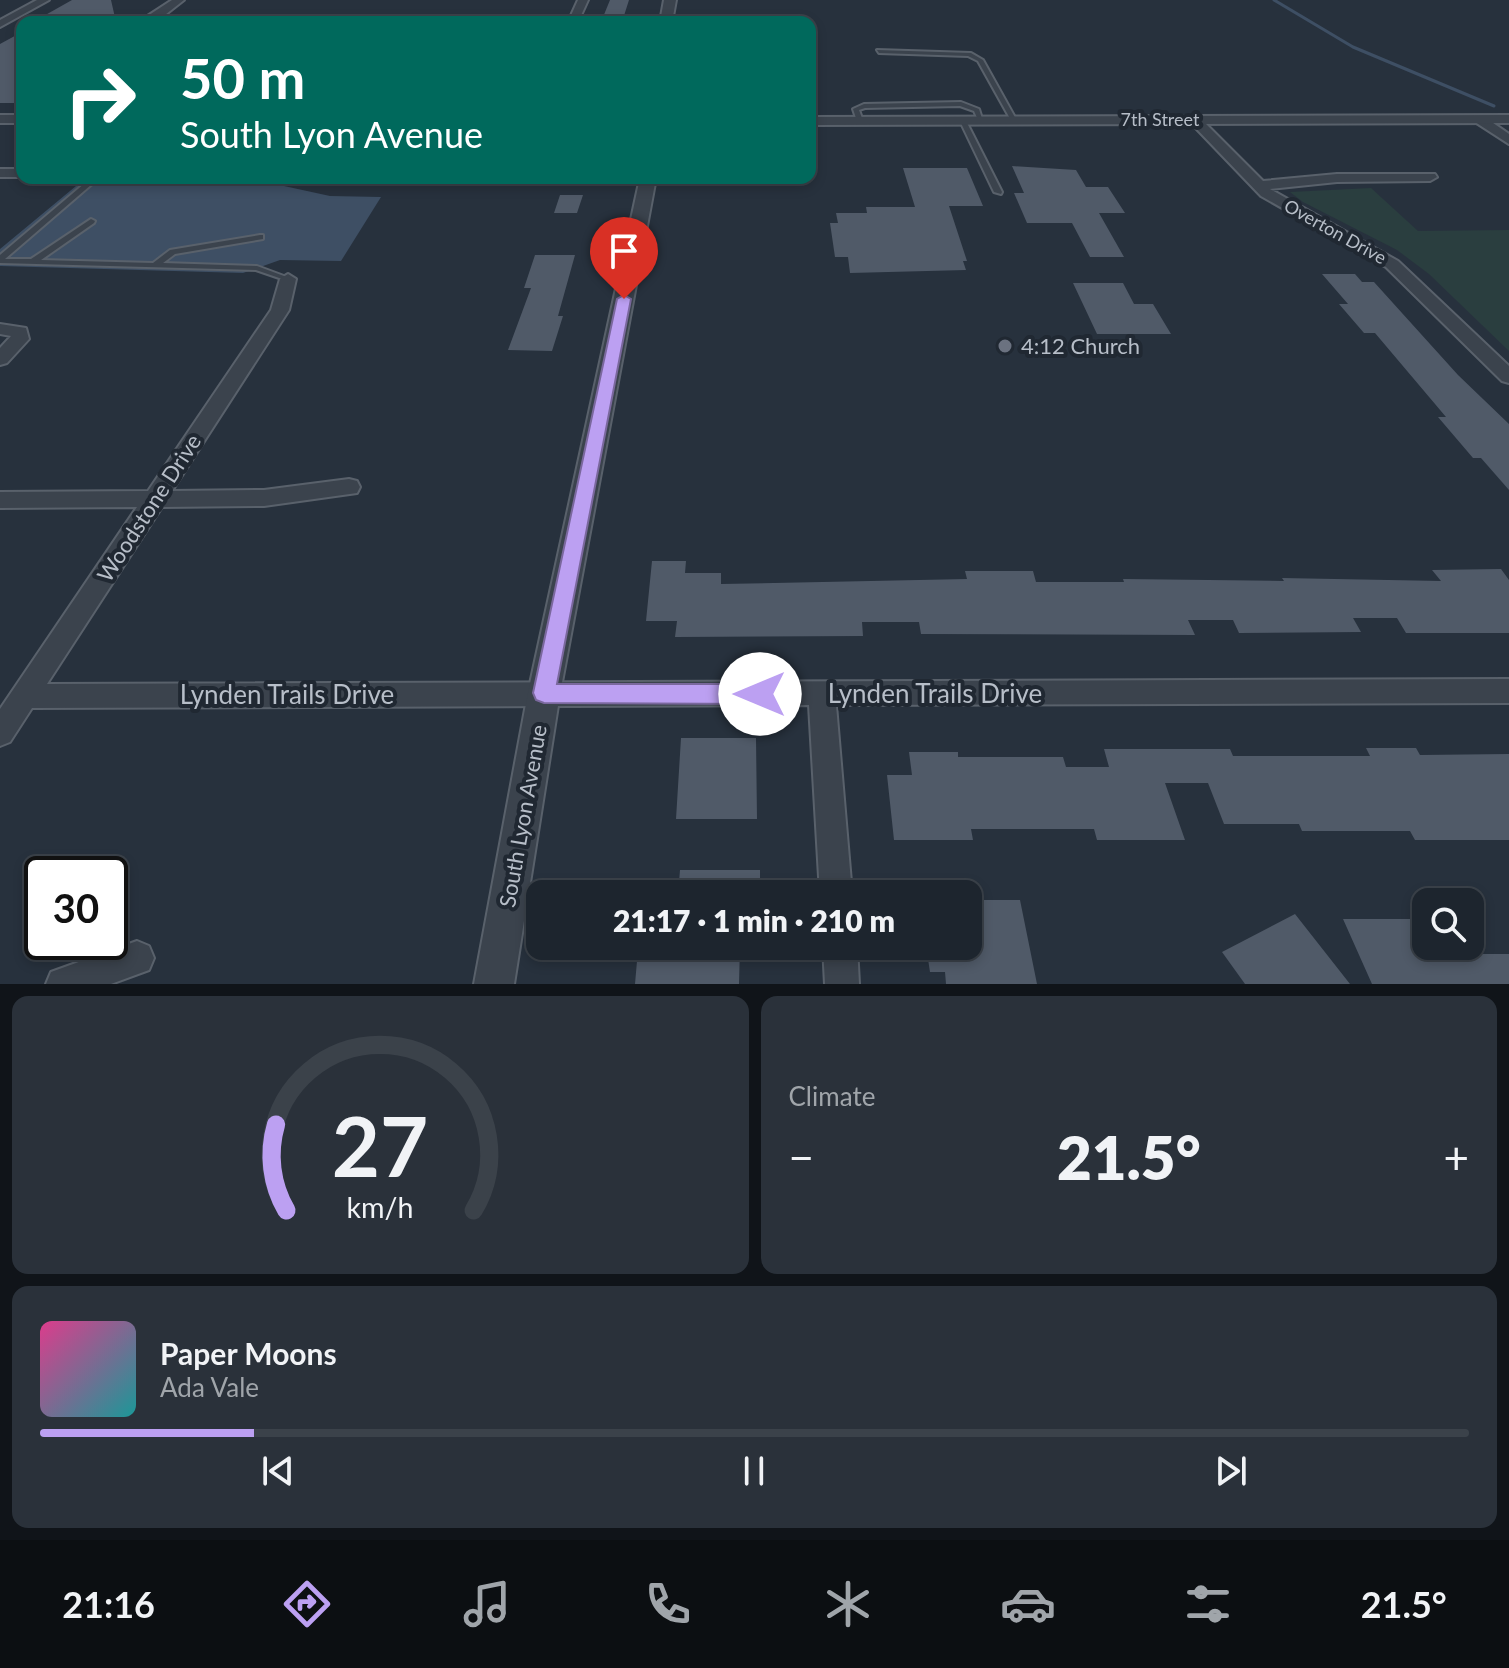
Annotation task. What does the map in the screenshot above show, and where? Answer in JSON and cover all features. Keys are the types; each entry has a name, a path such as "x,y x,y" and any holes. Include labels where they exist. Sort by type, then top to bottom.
{"street":[{"path":"0,24 44,0"},
{"path":"155,16 179,0"},
{"path":"315,6 320,16"},
{"path":"1479,119 1509,140"},
{"name":"7th Street","path":"816,121 1509,119"},
{"name":"Overton Drive","path":"1195,120 1258,186 1392,264 1509,377"},
{"path":"1258,186 1337,178 1430,177"},
{"name":"South Lyon Avenue","path":"494,984 544,693 647,184"},
{"name":"Woodstone Drive","path":"0,733 280,310 288,279"},
{"path":"0,329 20,332 20,339 0,359"},
{"path":"0,500 264,498 349,487"},
{"name":"Lynden Trails Drive","path":"24,696 1509,691"},
{"path":"822,695 835,880"},
{"path":"63,984 137,958"},
{"path":"841,960 842,984"}],"lane":[{"path":"879,51 969,54 980,60 1014,121"},
{"path":"860,121 856,109 864,106 947,104 972,107 977,110 981,121"},
{"path":"963,121 998,192"},
{"path":"0,260 88,184"},
{"path":"33,262 91,221"},
{"path":"154,266 173,252 260,237"},
{"path":"0,260 257,268 288,279"}],"green space":[{"path":"1371,188 1418,231 1509,230 1509,351 1429,274 1397,250 1303,202 1290,192"}],"water":[{"path":"76,186 284,186 330,196 381,197 341,261 280,260 243,273 0,266 0,249"}],"building":[{"path":"72,0 111,0 115,16 44,16"},
{"path":"610,0 629,0 624,16 603,16"},
{"path":"16,35 16,103 0,103 0,44"},
{"path":"1012,166 1076,170 1086,187 1108,187 1125,213 1099,213 1124,257 1090,257 1072,223 1027,223 1014,193 1024,193"},
{"path":"903,168 967,168 983,206 949,206 967,261 963,261 966,270 850,273 848,257 835,257 830,223 838,223 836,213 867,213 866,207 915,207"},
{"path":"560,195 583,195 577,213 554,213"},
{"path":"535,255 575,255 558,316 563,316 552,351 508,350 531,288 524,288"},
{"path":"1322,274 1355,274 1362,282 1374,282 1458,375 1509,424 1509,490 1481,458 1473,458 1438,417 1446,417 1375,333 1364,333 1339,304 1348,304"},
{"path":"1073,283 1123,283 1134,304 1153,304 1171,334 1097,334"},
{"path":"652,561 686,561 685,573 721,573 721,584 967,579 965,571 1033,571 1036,582 1124,582 1123,579 1284,581 1282,578 1441,581 1432,570 1501,569 1509,580 1509,633 1406,633 1397,618 1353,618 1361,632 1239,633 1233,620 1188,620 1195,635 921,634 919,622 862,622 863,636 675,637 677,621 646,621"},
{"path":"681,738 756,738 757,819 676,819"},
{"path":"1366,748 1416,748 1420,755 1509,754 1509,840 1415,840 1410,831 1302,831 1299,824 1224,824 1208,783 1165,783 1185,840 1097,840 1094,829 971,829 973,840 894,840 887,775 912,775 909,752 958,752 958,757 1063,757 1066,767 1109,767 1104,749 1230,749 1233,756 1370,756"},
{"path":"680,870 760,870 760,880 679,880"},
{"path":"982,900 1020,900 1037,984 946,984 945,972 930,972 928,960 982,960"},
{"path":"1295,914 1350,984 1245,984 1222,952"},
{"path":"1343,919 1412,919 1412,960 1484,960 1484,954 1509,954 1509,984 1372,984"},
{"path":"740,960 739,984 635,984 637,961"}],"waterway":[{"path":"1274,0 1353,47 1494,106"}],"place":[{"name":"4:12 Church","path":"1005,346"}],"route":[{"path":"624,299 544,693 760,694"}]}
